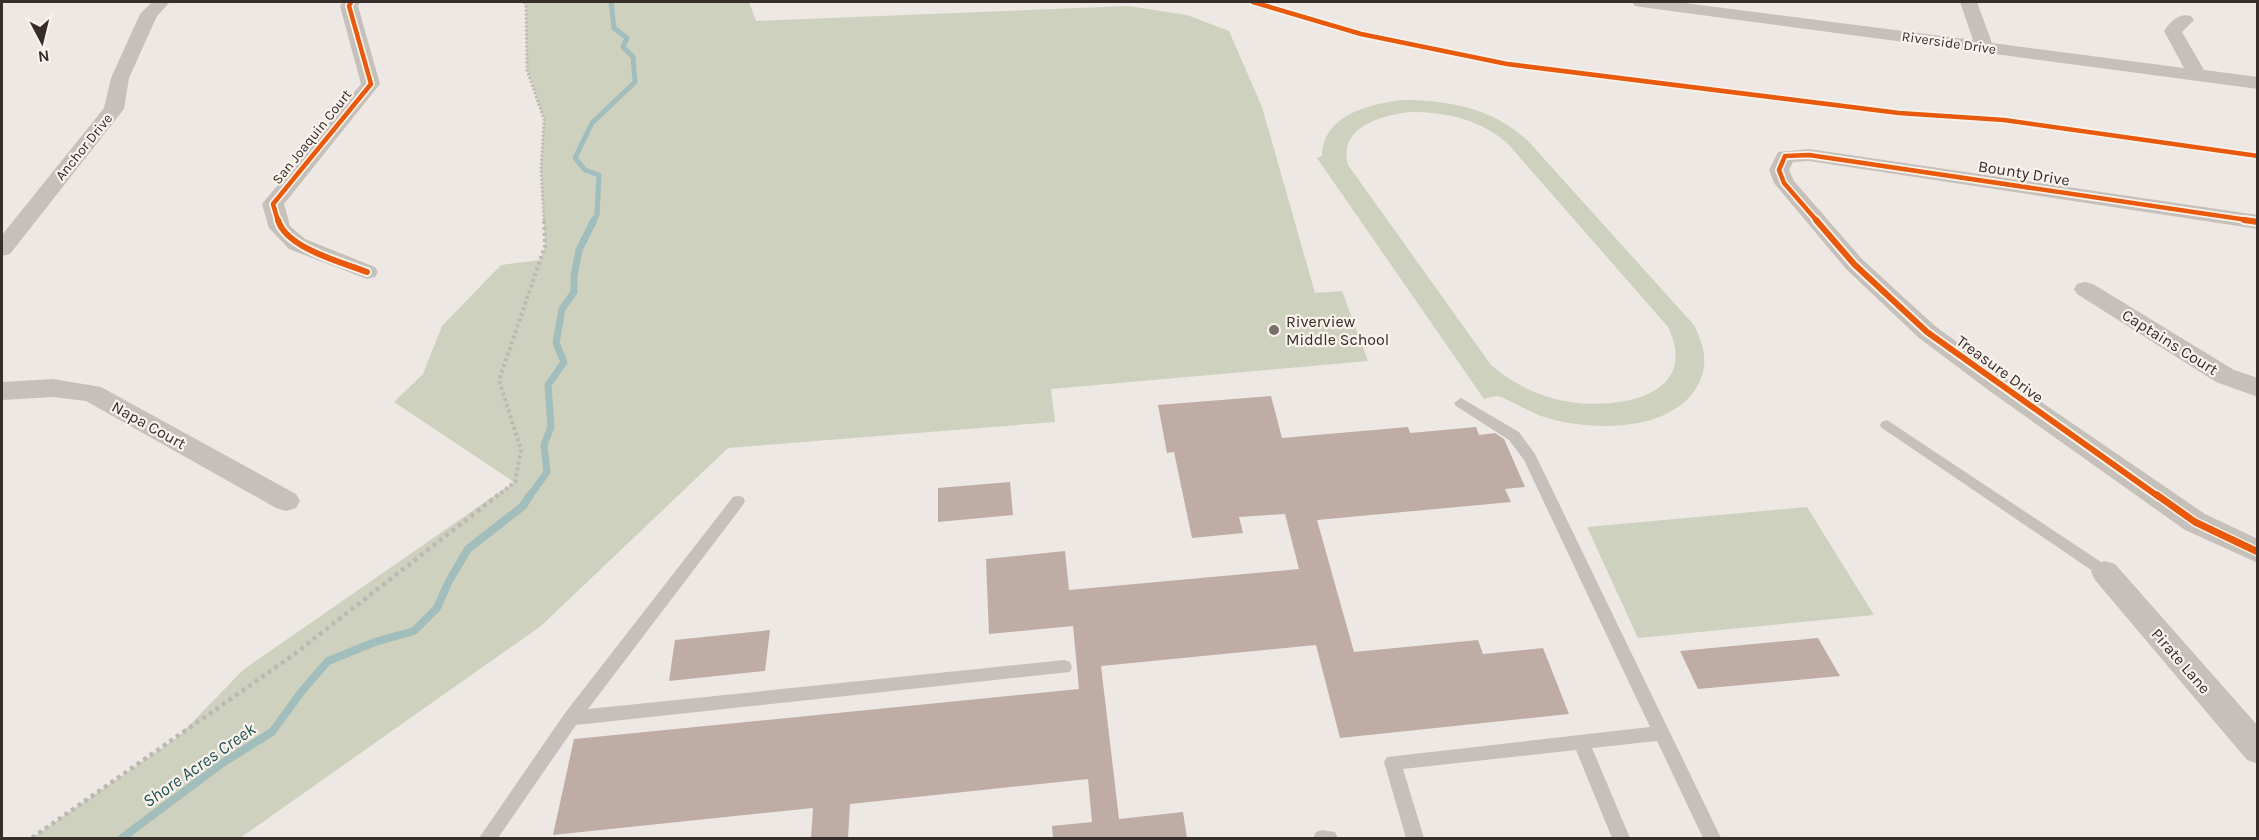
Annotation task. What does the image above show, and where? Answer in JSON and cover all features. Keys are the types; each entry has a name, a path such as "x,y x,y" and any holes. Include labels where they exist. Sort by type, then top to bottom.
{"street":[{"name":"Anchor Drive","path":"2,249 114,109 120,78 149,14 161,2"},
{"name":"San Joaquin Court","path":"351,2 349,6 371,84 273,204 280,228 297,244 367,272"},
{"name":"Riverside Drive","path":"1648,2 2258,83"},
{"path":"1969,2 1985,48"},
{"path":"2185,20 2173,31 2198,76"},
{"name":"Bounty Drive","path":"1785,156 1809,155 2258,222"},
{"name":"Treasure Drive","path":"1785,156 1779,170 1784,183 1854,264 1927,332 2000,386 2195,522 2258,552"},
{"name":"Captains Court","path":"2085,289 2225,376 2258,388"},
{"name":"Napa Court","path":"2,391 53,388 92,393 286,501"},
{"name":"Pirate Lane","path":"2105,572 2258,750"}],"lane":[{"path":"1461,404 1514,436 1530,458 1712,838"},
{"path":"1887,425 2105,572"},
{"path":"488,838 571,718 738,501"},
{"path":"571,718 1064,667"},
{"path":"1415,838 1394,762 1661,733"},
{"path":"1581,741 1621,838"},
{"path":"1322,838 1329,838"}],"path":[{"path":"32,838 292,656 515,482 521,450 499,380 545,246 541,169 544,118 527,70 524,2"}],"green space":[{"path":"524,2 749,2 756,21 1128,6 1187,15 1229,31 1262,107 1315,293 1342,291 1368,361 1051,389 1055,422 728,448 541,626 240,838 32,838 179,736 243,670 514,482 394,402 423,374 442,326 501,265 540,260 545,246 541,169 544,119 527,70 526,6"},
{"path":"1403,100 1438,102 1487,114 1516,131 1529,142 1694,325 1703,349 1703,374 1695,390 1682,404 1646,421 1603,426 1562,422 1544,417 1498,396 1484,399 1317,158 1322,156 1324,142 1339,121 1363,109","holes":["1409,112 1450,116 1475,123 1509,145 1668,327 1675,352 1672,372 1661,386 1643,396 1622,402 1575,403 1529,390 1491,365 1348,165 1349,141 1355,133 1374,121"]},
{"path":"1807,507 1874,615 1638,638 1587,527"}],"building":[{"path":"1271,396 1282,438 1408,427 1410,433 1476,427 1479,435 1495,433 1504,439 1525,487 1505,489 1511,502 1317,520 1354,652 1478,640 1483,654 1543,648 1569,714 1340,738 1316,645 1101,666 1119,819 1183,812 1187,838 1053,838 1052,826 1092,822 1088,779 850,804 848,838 811,838 813,808 553,835 574,739 1079,689 1073,626 989,634 986,559 1065,551 1069,590 1299,569 1285,514 1239,517 1243,533 1192,538 1174,452 1167,453 1158,405"},
{"path":"1010,482 1013,515 938,522 938,488"},
{"path":"770,630 765,671 669,681 675,640"},
{"path":"1818,638 1840,676 1698,689 1680,651"}],"waterway":[{"name":"Shore Acres Creek","path":"593,221 597,215 599,175 585,170 575,158 592,123 635,82 633,57 623,47 627,38 614,28 611,2"},
{"name":"Shore Acres Creek","path":"529,497 547,472 544,445 551,427 548,385 564,362 556,343 562,309 574,292 574,276 579,250 594,220"},
{"name":"Shore Acres Creek","path":"122,838 221,764 272,732 302,691 328,661 375,642 414,631 437,608 449,581 468,549 523,506 530,495"}],"cycle path":[{"path":"351,2 349,6 371,84 273,204 280,228 297,244 367,272"},
{"path":"1253,2 1361,34 1507,64 1899,113 2004,120 2258,156"},
{"path":"2258,222 1809,155 1785,156 1779,170 1784,183 1854,264 1927,332 2000,386 2195,522 2258,552"}],"place":[{"name":"Riverview Middle School","path":"1274,330"}]}
